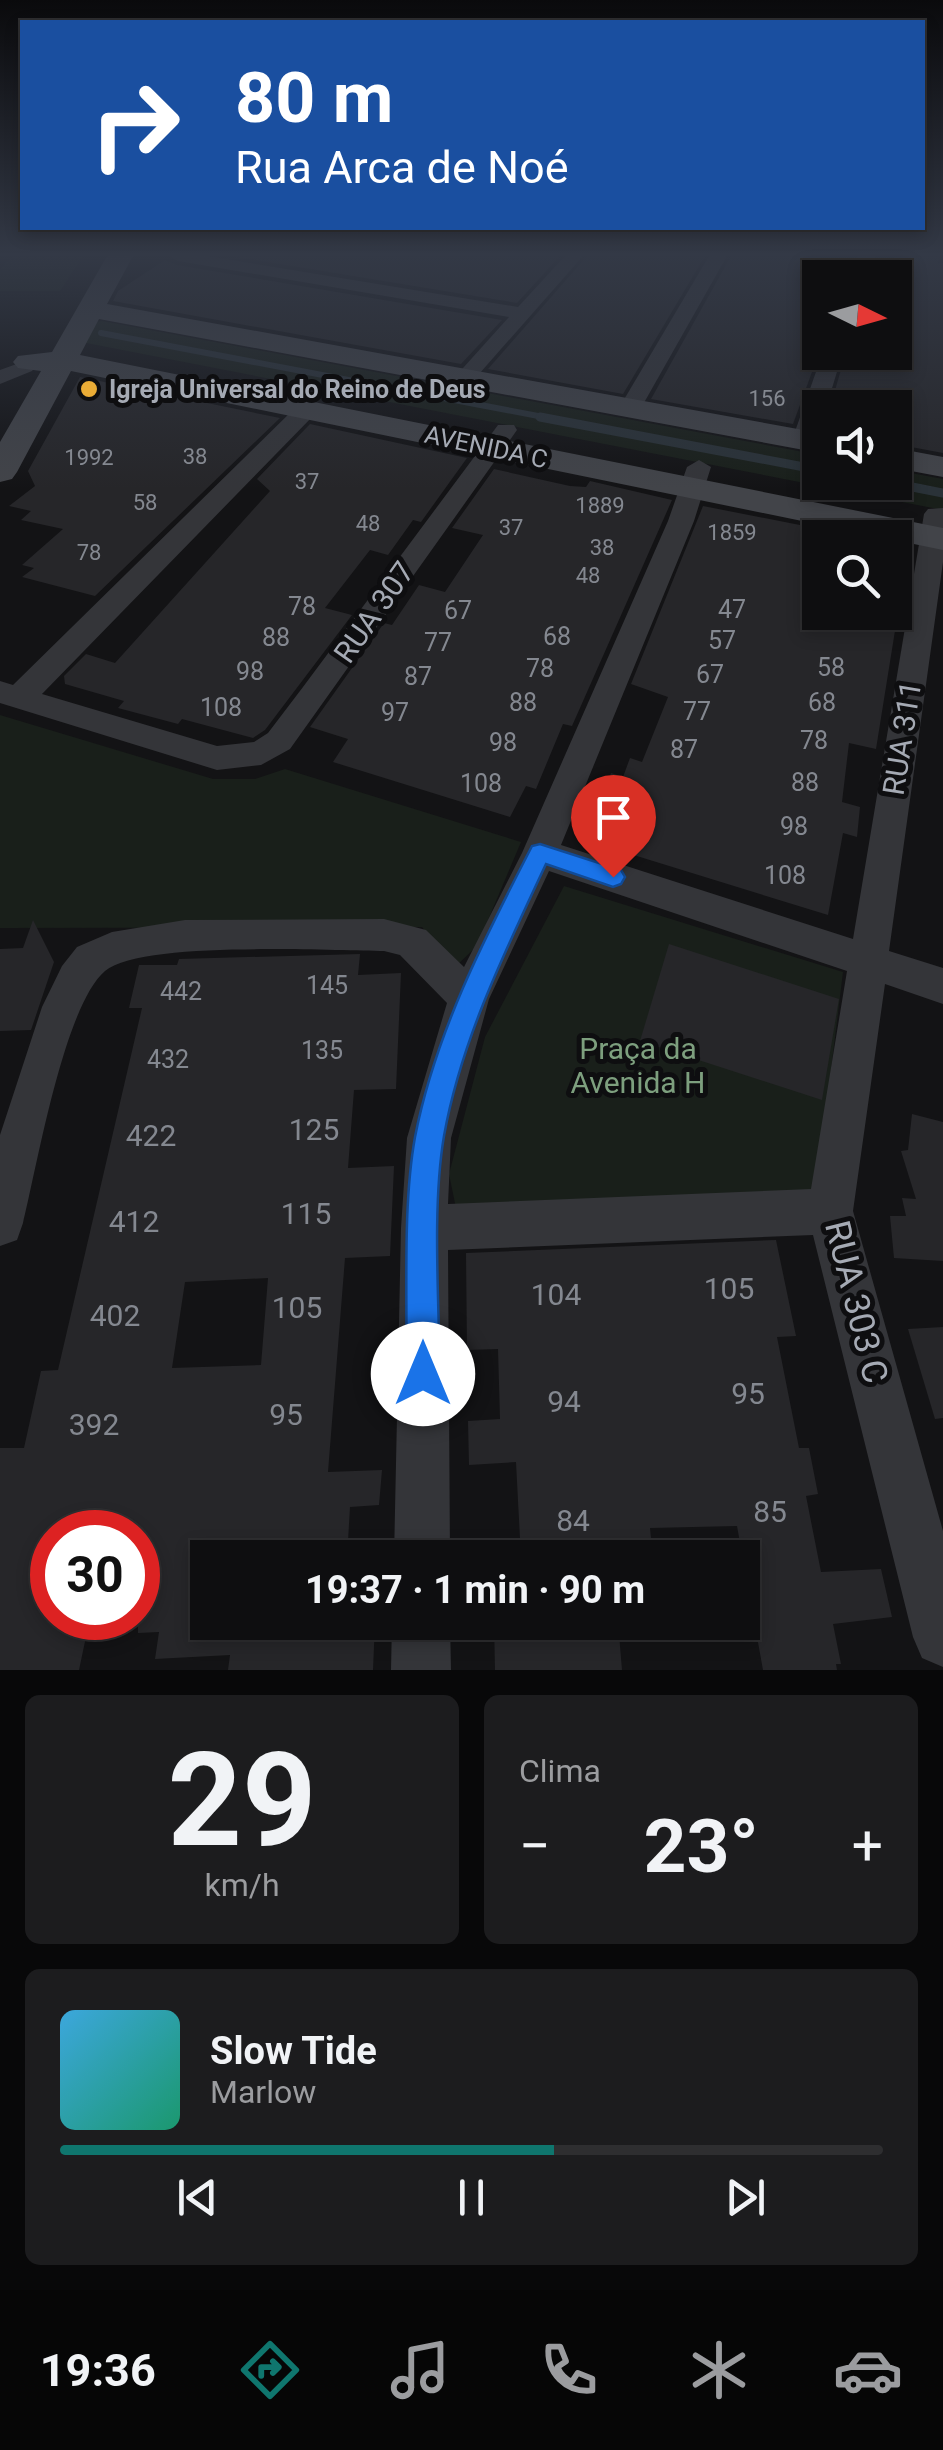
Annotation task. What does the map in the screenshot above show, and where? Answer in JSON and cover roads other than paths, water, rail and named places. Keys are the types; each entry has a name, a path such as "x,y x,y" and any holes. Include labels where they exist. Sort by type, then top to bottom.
{"street":[{"path":"0,408 38,357 65,334"},
{"path":"223,334 802,440"},
{"path":"465,378 506,334"},
{"path":"630,408 673,334"},
{"path":"0,472 38,357"},
{"name":"AVENIDA C","path":"38,357 306,410 498,439"},
{"name":"AVENIDA C","path":"38,357 498,439 939,526"},
{"path":"10,695 306,410"},
{"name":"RUA 307","path":"10,695 217,758 261,753 279,741 498,439"},
{"path":"912,461 943,467"},
{"path":"422,1540 424,1228 430,1138 469,998 540,853 696,478"},
{"name":"RUA 311","path":"867,962 939,526"},
{"path":"540,853 943,986"},
{"path":"0,1223 60,1007 77,974 93,956 116,944 158,938 384,934 412,942 469,998"},
{"name":"RUA 303 C","path":"867,962 830,1211 943,1637"},
{"path":"424,1228 830,1211"},
{"path":"421,1670 422,1640"}],"waterway":[{"path":"106,334 554,419"},
{"path":"540,417 802,467"},
{"path":"912,487 943,493"}],"place":[{"name":"Igreja Universal do Reino de Deus","path":"89,389"}],"park label":[{"name":"Praça da Avenida H","path":"638,1065"}]}
